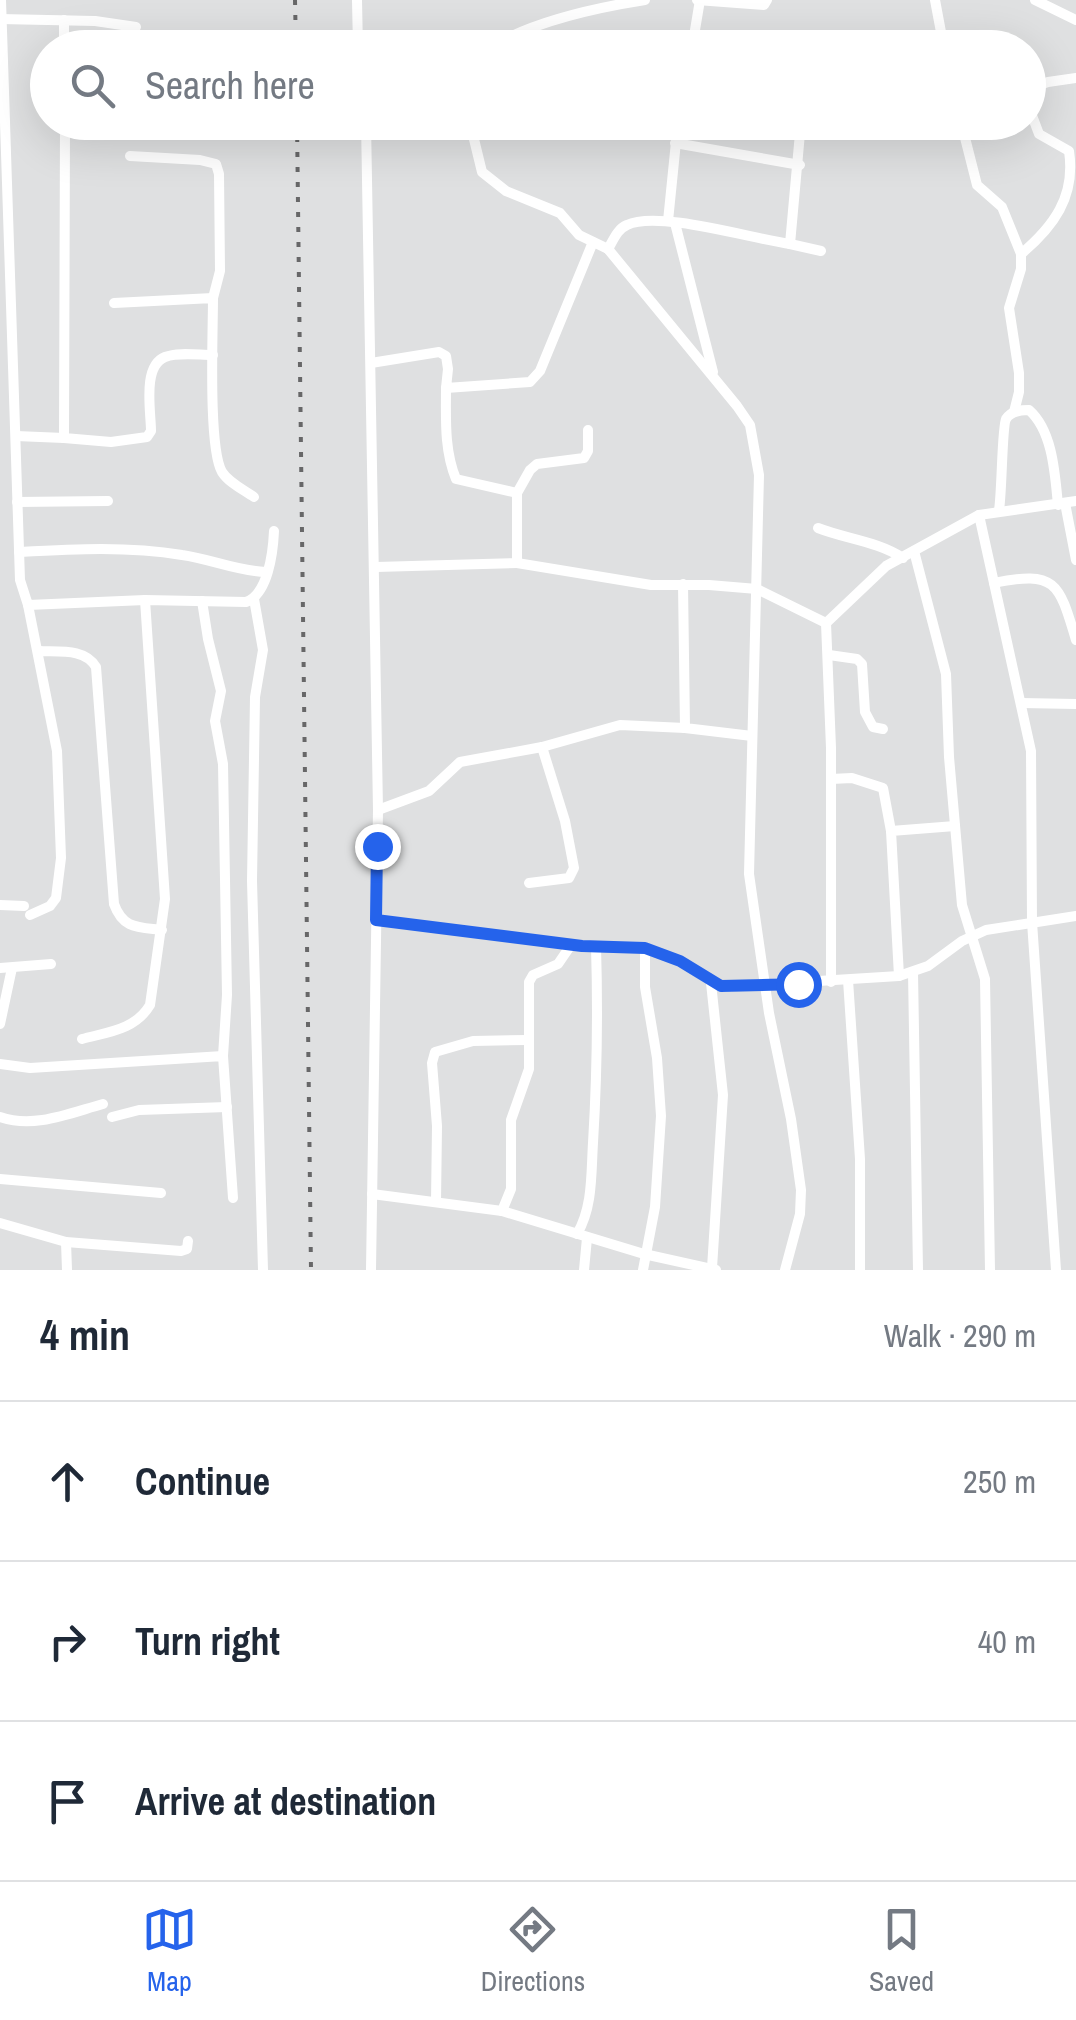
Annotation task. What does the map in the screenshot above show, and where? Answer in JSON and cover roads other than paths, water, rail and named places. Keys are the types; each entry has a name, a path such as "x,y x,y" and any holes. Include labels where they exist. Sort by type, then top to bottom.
{"street":[{"path":"0,905 27,911 50,906 56,898 60,874 56,751 40,651 21,590 1,0"},
{"path":"358,0 358,30"},
{"path":"528,30 645,0"},
{"path":"695,30 699,0 758,6 766,0"},
{"path":"935,0 941,30"},
{"path":"1035,0 1076,20"},
{"path":"0,18 136,26"},
{"path":"64,20 64,30"},
{"path":"1046,83 1076,78"},
{"path":"1020,254 1064,213 1072,200 1076,182 1069,151 1046,138"},
{"path":"64,438 65,140"},
{"path":"366,140 378,810 371,1270"},
{"path":"472,140 482,172 506,191 560,214 578,235 608,249 750,425 759,476 748,857 765,986 792,1119 801,1190 800,1214 786,1270"},
{"path":"676,140 671,222 714,377"},
{"path":"790,244 801,140"},
{"path":"965,140 976,185 1002,207 1020,254 1021,269 1009,308 1019,373 1014,412"},
{"path":"676,143 800,165"},
{"path":"130,156 216,164 220,271 213,298 214,416 220,468 225,477 254,496"},
{"path":"608,249 628,223 671,222 822,250"},
{"path":"446,388 530,382 540,370 592,242"},
{"path":"114,303 213,298"},
{"path":"371,363 439,352 446,356 446,426 450,466 456,479 517,492"},
{"path":"16,436 111,442 147,436 151,432 150,375 156,363 164,357 213,355"},
{"path":"999,510 1004,482 1005,420 1014,412 1029,410 1039,423 1055,466 1076,560"},
{"path":"517,562 517,492 537,464 584,458 588,430"},
{"path":"17,502 108,501"},
{"path":"826,622 872,576 979,515 1066,503"},
{"path":"979,515 1031,751 1032,922 1056,1270"},
{"path":"818,528 842,538 872,542 902,558"},
{"path":"263,1270 252,846 255,697 263,650 254,599 266,572 274,531"},
{"path":"19,552 138,550 202,558 242,571 266,572"},
{"path":"914,551 946,674 962,905 985,979 990,1270"},
{"path":"376,568 517,562 651,585 757,589 826,622"},
{"path":"994,583 1028,576 1048,581 1062,596 1076,640"},
{"path":"683,584 685,728"},
{"path":"28,605 254,599"},
{"path":"82,1039 127,1026 144,1015 150,1005 162,930 165,898 145,600"},
{"path":"202,600 220,691 216,730 223,764 227,995 223,1056 233,1198"},
{"path":"826,622 831,982"},
{"path":"40,651 80,654 92,659 96,667 114,904 128,926 162,930"},
{"path":"829,655 856,659 862,664 866,716 873,727 883,729"},
{"path":"1021,703 1076,704"},
{"path":"378,810 429,791 460,762 542,747 620,725 752,736"},
{"path":"529,882 569,878 574,868 565,820 542,747"},
{"path":"831,779 852,778 883,788 890,831 899,976"},
{"path":"890,831 955,826"},
{"path":"376,920 572,945 645,948 680,961 721,986 765,986 899,976 928,966 986,930 1076,916"},
{"path":"502,1211 511,1189 511,1120 530,1069 530,977 558,964 572,945"},
{"path":"584,1270 582,1236 588,1213 598,1075 596,946"},
{"path":"643,1270 655,1207 661,1116 657,1058 644,988 645,948"},
{"path":"0,1024 6,968 51,964"},
{"path":"913,972 918,1270"},
{"path":"848,980 860,1159 860,1270"},
{"path":"372,1194 502,1211 644,1254 714,1269 724,1095 712,983"},
{"path":"436,1202 437,1126 432,1063 435,1052 473,1040 527,1040"},
{"path":"0,1064 30,1068 223,1056"},
{"path":"0,1117 36,1121 103,1104"},
{"path":"112,1117 139,1110 227,1106"},
{"path":"0,1179 161,1194"},
{"path":"0,1223 66,1242 181,1251 187,1249 188,1242"},
{"path":"66,1242 67,1270"}],"railway":[{"path":"295,0 296,30"},
{"path":"297,140 311,1270"}]}
